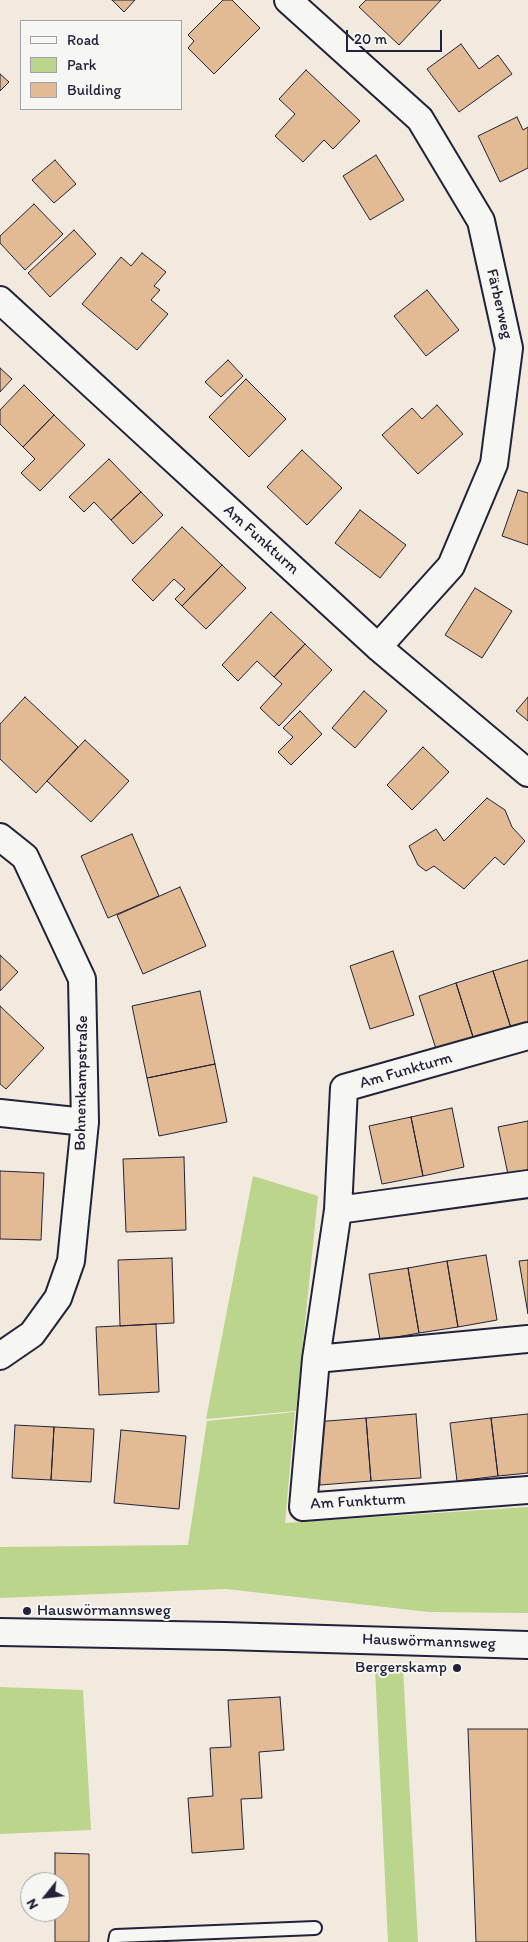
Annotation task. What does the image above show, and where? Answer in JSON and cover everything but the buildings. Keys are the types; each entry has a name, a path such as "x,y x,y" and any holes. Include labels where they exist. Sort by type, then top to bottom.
{"street":[{"name":"Färberweg","path":"288,0 420,119 480,221 509,348 494,464 450,566 378,647"},
{"name":"Am Funkturm","path":"0,300 378,647 528,773"},
{"name":"Bohnenkampstraße","path":"0,837 25,857 82,980 85,1122 71,1261 68,1271 58,1298 32,1334 0,1356"},
{"name":"Am Funkturm","path":"528,1036 344,1088 338,1210 316,1359 303,1507 528,1490"},
{"path":"0,1114 85,1122"},
{"path":"338,1210 528,1184"},
{"path":"316,1359 528,1339"},
{"name":"Hauswörmannsweg","path":"0,1632 225,1636 528,1645"}],"lane":[{"path":"115,1942 116,1936 315,1928"}],"green space":[{"path":"253,1176 318,1196 296,1411 206,1419"},
{"path":"295,1412 285,1523 528,1507 528,1613 429,1612 226,1589 0,1598 0,1547 188,1545 207,1421"},
{"path":"375,1668 403,1668 418,1942 388,1942"},
{"path":"0,1687 83,1690 91,1830 0,1834"}],"place":[{"name":"Hauswörmannsweg","path":"27,1611"},
{"name":"Bergerskamp","path":"457,1668"}]}
